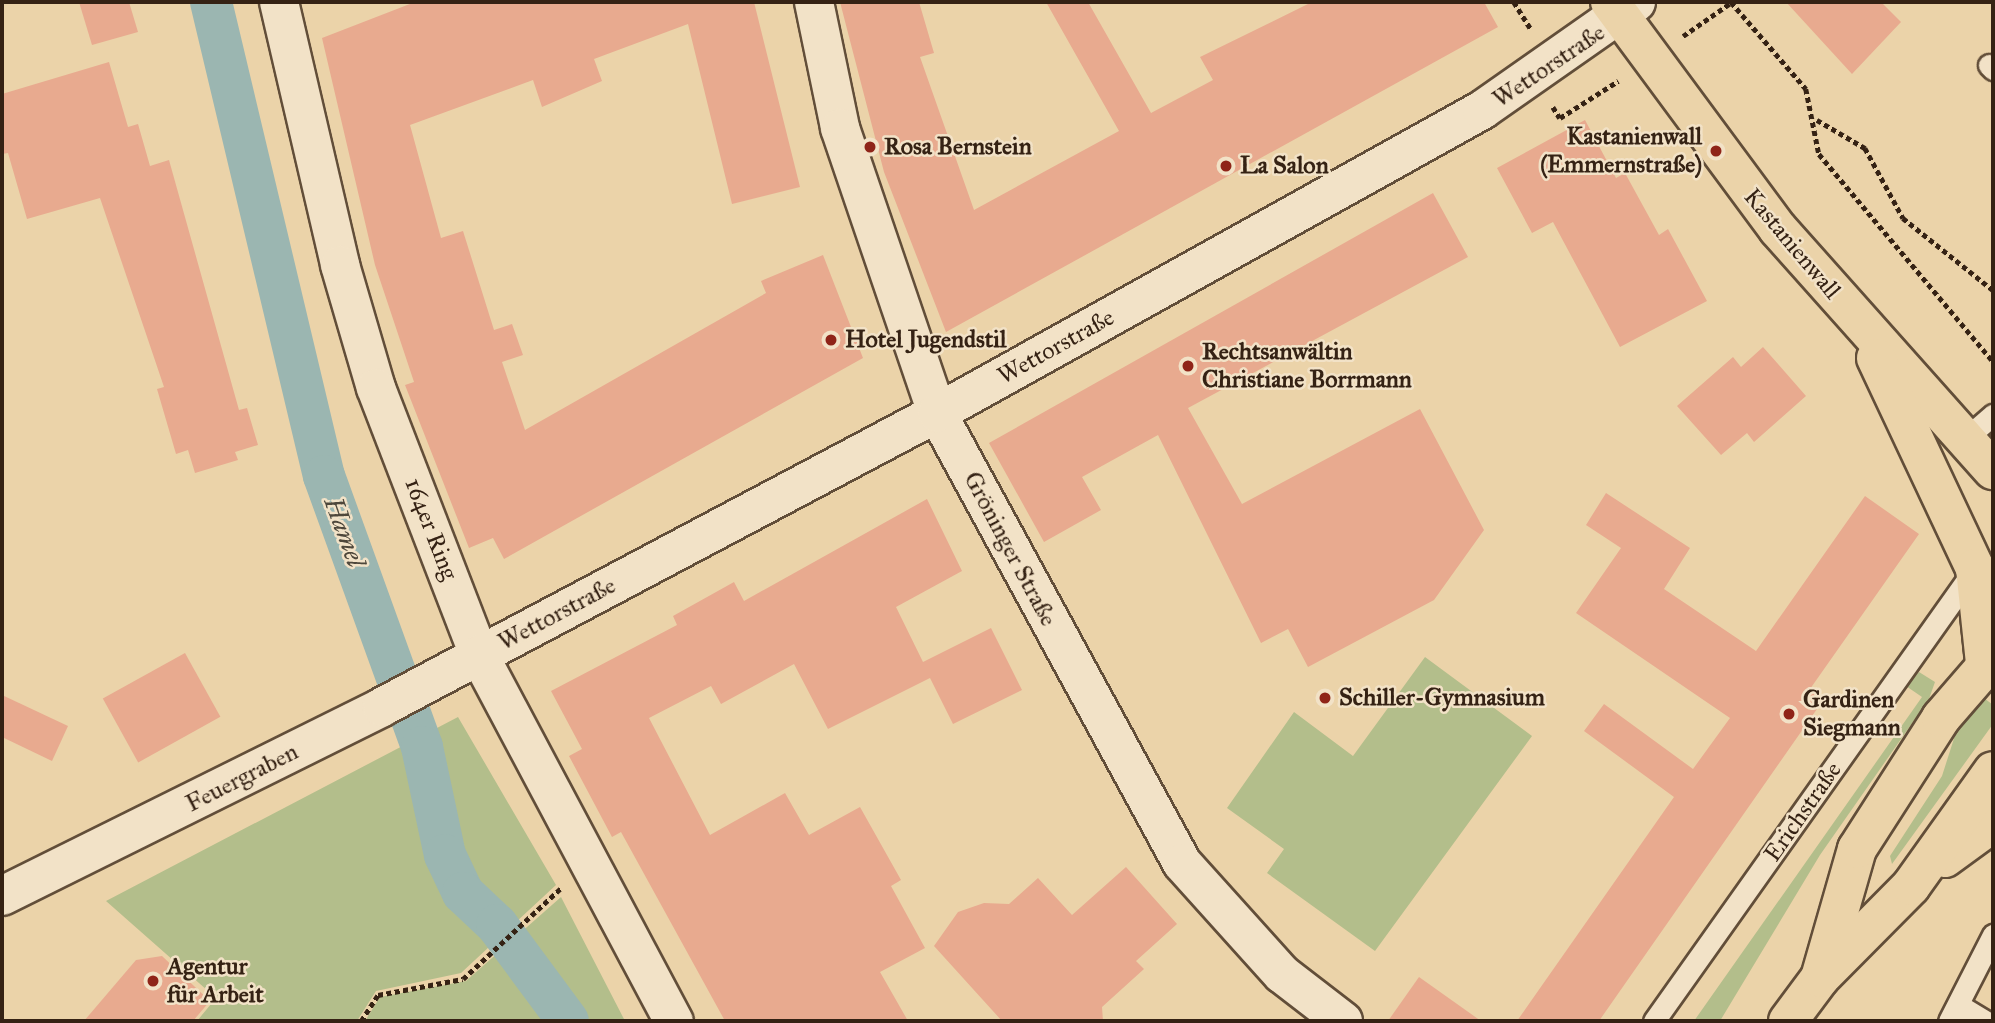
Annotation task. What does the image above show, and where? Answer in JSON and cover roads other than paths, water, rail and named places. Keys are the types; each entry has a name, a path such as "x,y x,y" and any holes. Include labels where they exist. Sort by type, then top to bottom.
{"main road":[{"name":"Kastanienwall","path":"1623,7 1716,151 1860,324 1993,470"},
{"path":"1820,978 1857,849 1941,718 1989,661 1975,568 1860,324"},
{"path":"1911,886 1993,771"},
{"path":"1788,1021 1820,978 1911,886 1993,823"}],"street":[{"name":"164er Ring","path":"279,2 340,265 376,388 480,655 674,1021"},
{"name":"Gröninger Straße","path":"814,2 840,128 937,413 1182,863 1282,974 1343,1021"},
{"name":"Wettorstraße","path":"480,655 937,413 1482,110 1623,7"},
{"name":"Feuergraben","path":"2,896 382,707 480,655"}],"lane":[{"path":"1965,439 1993,415"},
{"name":"Erichstraße","path":"1654,1021 1975,568"},
{"path":"1984,1021 1954,1013 1993,935"}],"waterway":[{"name":"Hamel","path":"211,2 324,476 422,747 445,855 463,893 497,925 568,1021"}],"place":[{"name":"Rosa Bernstein","path":"870,147"},
{"name":"Kastanienwall (Emmernstraße)","path":"1716,151"},
{"name":"La Salon","path":"1226,166"},
{"name":"Hotel Jugendstil","path":"831,340"},
{"name":"Rechtsanwältin Christiane Borrmann","path":"1188,366"},
{"name":"Schiller-Gymnasium","path":"1325,698"},
{"name":"Gardinen Siegmann","path":"1789,714"},
{"name":"Agentur für Arbeit","path":"153,981"}]}
